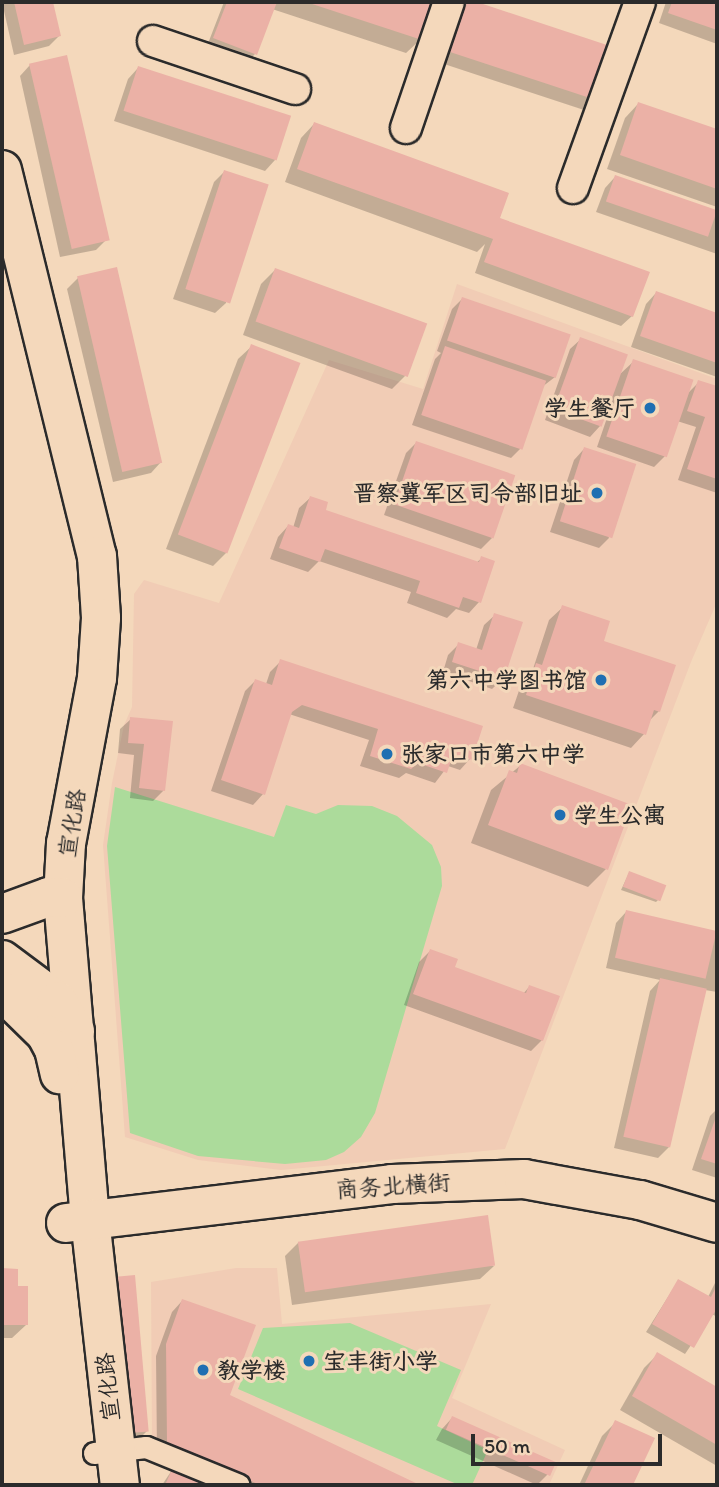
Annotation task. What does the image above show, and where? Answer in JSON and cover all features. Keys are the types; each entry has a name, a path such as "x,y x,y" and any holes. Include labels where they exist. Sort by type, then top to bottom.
{"main road":[{"name":"宣化路","path":"2,170 97,556 101,618 96,678 56,898"},
{"name":"宣化路","path":"2,247 80,555 83,616 79,673 59,801 56,898 78,1221"},
{"path":"2,914 56,898"},
{"path":"2,960 66,1016"},
{"path":"2,991 46,1034 54,1049 60,1074"},
{"name":"宣化路","path":"66,1016 60,1074 107,1468"},
{"name":"商务北横街","path":"78,1221 393,1184 524,1179 640,1200 717,1223"}],"street":[{"path":"406,128 449,2"},
{"path":"573,188 640,2"},
{"path":"153,41 295,89"},
{"path":"107,1468 146,1447 239,1485"}],"shaded area":[{"name":"张家口市第六中学","path":"457,284 717,379 717,602 691,662 505,1149 281,1170 198,1160 125,1137 103,845 124,725 132,707 134,594 144,580 219,603 329,360 423,389"},
{"name":"宝丰街小学","path":"236,1268 277,1268 282,1324 491,1304 452,1398 565,1450 549,1485 253,1485 152,1441 151,1282"}],"green space":[{"path":"115,787 274,837 286,805 316,814 338,805 372,806 397,816 432,845 441,867 442,886 375,1113 361,1137 344,1152 326,1160 285,1164 198,1156 130,1133 107,846"},
{"path":"350,1323 461,1370 437,1426 488,1450 472,1485 459,1485 238,1389 263,1328"}],"building":[{"path":"14,2 53,2 61,36 24,45"},
{"path":"227,2 277,2 257,55 213,38"},
{"path":"306,2 434,2 422,40"},
{"path":"467,2 477,2 613,47 596,100 450,52"},
{"path":"672,2 717,2 717,30 668,13"},
{"path":"67,55 110,240 72,249 29,64"},
{"path":"138,66 291,116 277,160 123,111"},
{"path":"638,102 717,129 717,189 620,155"},
{"path":"314,122 509,193 500,218 650,272 633,317 484,262 493,239 297,169"},
{"path":"224,170 269,185 230,303 185,289"},
{"path":"615,175 717,210 708,237 606,201"},
{"path":"117,267 162,463 122,472 77,276"},
{"path":"275,268 427,323 408,377 256,322"},
{"path":"656,291 717,313 717,363 640,336"},
{"path":"462,297 571,334 556,378 447,340"},
{"path":"580,337 628,354 602,427 554,409"},
{"path":"251,344 300,363 227,553 178,534"},
{"path":"445,346 546,381 522,450 421,415"},
{"name":"学生餐厅","path":"633,359 694,380 667,457 606,437"},
{"path":"698,380 717,386 717,479 687,469 705,417 687,411"},
{"path":"416,441 515,475 493,539 394,504"},
{"name":"晋察冀军区司令部旧址","path":"584,447 636,464 612,538 560,521"},
{"path":"310,496 328,502 326,510 479,562 481,556 495,561 481,603 463,597 459,608 416,593 420,581 325,549 320,562 279,548 288,524 299,528"},
{"name":"第六中学图书馆","path":"562,605 610,621 604,641 676,665 660,712 654,710 646,735 526,695 536,663 542,665"},
{"path":"494,613 523,622 504,679 452,662 458,642 482,650"},
{"path":"280,659 483,726 472,760 453,754 447,773 418,763 411,769 370,756 378,729 302,705 292,712 265,795 221,780 255,679 272,685"},
{"path":"130,717 173,721 165,791 139,788 144,744 128,743"},
{"name":"学生公寓","path":"520,763 632,805 608,870 488,825 509,770 517,773"},
{"path":"629,871 666,885 660,901 623,887"},
{"path":"626,910 717,931 706,979 615,958"},
{"path":"430,949 458,959 455,967 526,993 529,985 560,996 543,1041 413,994"},
{"path":"660,978 707,989 670,1148 623,1137"},
{"path":"717,1114 717,1164 701,1159"},
{"path":"488,1215 495,1266 305,1292 298,1242"},
{"path":"2,1268 18,1269 18,1286 28,1286 28,1325 2,1325"},
{"path":"135,1275 149,1431 130,1433 116,1277"},
{"path":"678,1279 711,1297 717,1285 717,1308 694,1348 652,1324"},
{"name":"教学楼","path":"182,1299 256,1325 230,1395 420,1485 260,1485 167,1443 166,1344"},
{"path":"657,1352 717,1387 717,1445 632,1396"},
{"path":"452,1416 556,1462 550,1476 446,1430"},
{"path":"615,1420 655,1438 633,1485 584,1485"},
{"path":"174,1465 223,1485 165,1485"}],"place":[{"name":"学生餐厅","path":"650,408"},
{"name":"晋察冀军区司令部旧址","path":"597,493"},
{"name":"第六中学图书馆","path":"601,680"},
{"name":"张家口市第六中学","path":"387,754"},
{"name":"学生公寓","path":"560,815"},
{"name":"宝丰街小学","path":"309,1361"},
{"name":"教学楼","path":"203,1370"}]}
